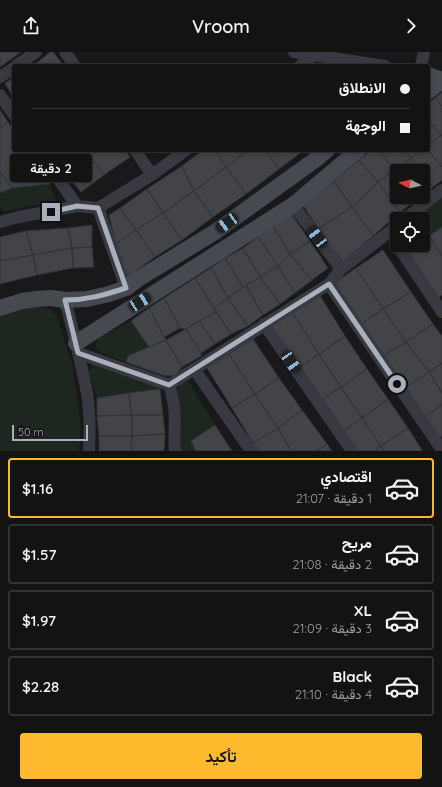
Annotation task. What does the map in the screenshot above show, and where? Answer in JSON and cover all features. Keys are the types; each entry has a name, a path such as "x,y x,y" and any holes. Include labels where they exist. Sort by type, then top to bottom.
{"street":[{"path":"19,64 36,52"},
{"path":"65,52 74,64"},
{"path":"294,52 372,64"},
{"path":"421,64 424,52"},
{"path":"303,64 314,55"},
{"path":"0,77 12,69"},
{"path":"430,76 442,80 430,90"},
{"path":"0,95 12,112"},
{"path":"39,152 77,206"},
{"path":"136,152 152,175"},
{"path":"0,222 77,206 98,208 152,175 183,152"},
{"path":"0,308 22,301 37,299 88,299 126,288 214,232 325,152"},
{"path":"77,348 293,205 356,152"},
{"path":"414,212 442,190"},
{"path":"293,205 341,269"},
{"path":"98,208 126,288"},
{"path":"169,385 329,284 341,269 390,231"},
{"path":"402,252 442,312"},
{"path":"329,284 439,448"},
{"path":"65,300 87,394 89,451"},
{"path":"264,324 352,451"},
{"path":"77,348 169,385"},
{"path":"194,369 251,451"},
{"path":"169,385 174,401 175,451"}],"shaded area":[{"path":"50,184 57,203 27,206 3,212 0,206 0,193 12,188"},
{"path":"442,197 442,227 430,235 430,212 424,212"},
{"path":"32,306 51,309 57,317 73,367 81,428 79,451 0,451 0,316"},
{"path":"131,321 149,347 128,356 126,362 96,349 96,343 99,337"},
{"path":"94,364 158,386 160,389 97,398 89,373"},
{"path":"188,381 215,425 191,441 196,451 180,451 181,442 176,391 180,385"}],"building":[{"path":"0,52 21,52 0,67"},
{"path":"50,52 53,52 62,64 35,64"},
{"path":"12,79 12,95 5,83"},
{"path":"442,92 442,106 435,98"},
{"path":"435,98 442,106 441,135 430,122 430,102"},
{"path":"0,110 8,122 0,128"},
{"path":"8,122 12,128 12,152 28,152 50,184 12,188 0,172 0,128"},
{"path":"430,122 441,135 430,144"},
{"path":"441,135 442,167 430,152 430,144"},
{"path":"49,152 87,152 104,175 81,192"},
{"path":"87,152 126,152 130,157 104,175"},
{"path":"200,152 216,152 226,167 194,191 182,166"},
{"path":"216,152 245,152 226,167"},
{"path":"245,152 266,152 279,169 246,194 226,167"},
{"path":"266,152 301,152 279,169"},
{"path":"369,152 381,152 390,164 390,173 378,182 359,160"},
{"path":"381,152 406,152 411,158 402,164 390,164"},
{"path":"406,152 419,152 411,158"},
{"path":"419,152 430,152 442,167 442,180 433,187 430,183 430,164 416,164 411,158"},
{"path":"411,158 416,164 402,164"},
{"path":"359,160 378,182 352,207 334,181"},
{"path":"182,166 194,191 163,213 147,189"},
{"path":"226,167 246,194 213,217 194,191"},
{"path":"0,172 12,188 0,193"},
{"path":"390,173 390,198 378,182"},
{"path":"334,181 352,207 318,229 303,205"},
{"path":"378,182 390,198 390,204 394,204 400,212 390,212 390,221 373,236 352,207"},
{"path":"147,189 163,213 136,230 120,208"},
{"path":"194,191 213,217 182,240 163,213"},
{"path":"394,204 411,204 400,212"},
{"path":"352,207 373,236 343,261 318,229"},
{"path":"120,208 136,230 116,244 109,215"},
{"path":"163,213 182,240 155,257 136,230"},
{"path":"292,215 310,241 290,254 273,226"},
{"path":"92,225 92,247 72,248 68,228"},
{"path":"273,226 290,254 278,266 258,237"},
{"path":"442,227 442,256 430,238 430,235"},
{"path":"68,228 72,248 33,255 26,231"},
{"path":"136,230 155,257 126,278 116,244"},
{"path":"26,231 33,255 0,261 0,237"},
{"path":"258,237 278,266 260,277 243,248"},
{"path":"430,238 442,256 442,295 436,299 404,254 407,252 430,252"},
{"path":"310,241 328,268 312,280 290,254"},
{"path":"92,247 94,267 73,268 72,248"},
{"path":"72,248 73,268 37,275 33,255"},
{"path":"243,248 260,277 243,287 225,258"},
{"path":"383,250 411,292 383,309 356,268"},
{"path":"290,254 312,280 295,293 278,266"},
{"path":"33,255 37,275 0,284 0,261"},
{"path":"225,258 243,287 228,298 211,268"},
{"path":"278,266 295,293 280,304 260,277"},
{"path":"211,268 228,298 214,308 195,278"},
{"path":"356,268 383,309 358,326 332,285"},
{"path":"260,277 280,304 263,315 246,285"},
{"path":"195,278 216,312 186,329 180,328 164,298"},
{"path":"246,285 263,315 248,326 228,298"},
{"path":"411,292 433,324 406,342 383,309"},
{"path":"319,294 345,336 319,354 292,312"},
{"path":"164,298 180,328 164,337 149,308"},
{"path":"228,298 248,326 231,334 214,308"},
{"path":"149,308 166,340 149,347 131,321"},
{"path":"383,309 406,342 380,358 358,326"},
{"path":"216,312 231,334 215,344 199,321"},
{"path":"292,312 319,354 293,372 265,331"},
{"path":"199,321 215,344 201,353 186,329"},
{"path":"433,324 442,336 442,363 429,372 406,342"},
{"path":"186,329 201,353 201,356 182,367 166,340"},
{"path":"345,336 367,369 341,387 319,354"},
{"path":"253,339 279,378 255,394 229,354"},
{"path":"166,340 182,367 176,375 165,376 126,362 128,356"},
{"path":"406,342 429,372 401,391 380,358"},
{"path":"229,354 255,394 232,408 207,368"},
{"path":"319,354 341,387 315,404 293,372"},
{"path":"442,363 442,393 429,372"},
{"path":"367,369 388,399 362,418 341,387"},
{"path":"429,372 442,393 442,405 421,419 401,391"},
{"path":"279,378 302,410 278,428 255,394"},
{"path":"341,387 362,418 336,436 315,404"},
{"path":"160,389 163,415 132,415 129,393"},
{"path":"129,393 132,415 97,416 97,398"},
{"path":"255,394 278,428 253,443 232,408"},
{"path":"388,399 408,428 381,446 362,418"},
{"path":"442,405 442,436 435,441 421,419"},
{"path":"302,410 327,444 317,451 291,451 278,428"},
{"path":"132,415 163,415 165,434 132,436"},
{"path":"132,415 132,436 99,436 97,416"},
{"path":"362,418 381,446 375,451 347,451 336,436"},
{"path":"215,425 232,451 196,451 191,441"},
{"path":"278,428 291,451 258,451 253,443"},
{"path":"408,428 422,450 384,451 381,446"},
{"path":"165,434 164,451 131,451 132,436"},
{"path":"99,436 132,436 131,451 99,451"},
{"path":"327,444 332,451 317,451"},
{"path":"381,446 384,451 375,451"}],"route":[{"path":"51,212 77,206 98,208 126,288 88,299 65,300 78,353 169,385 329,284 397,384"}]}
